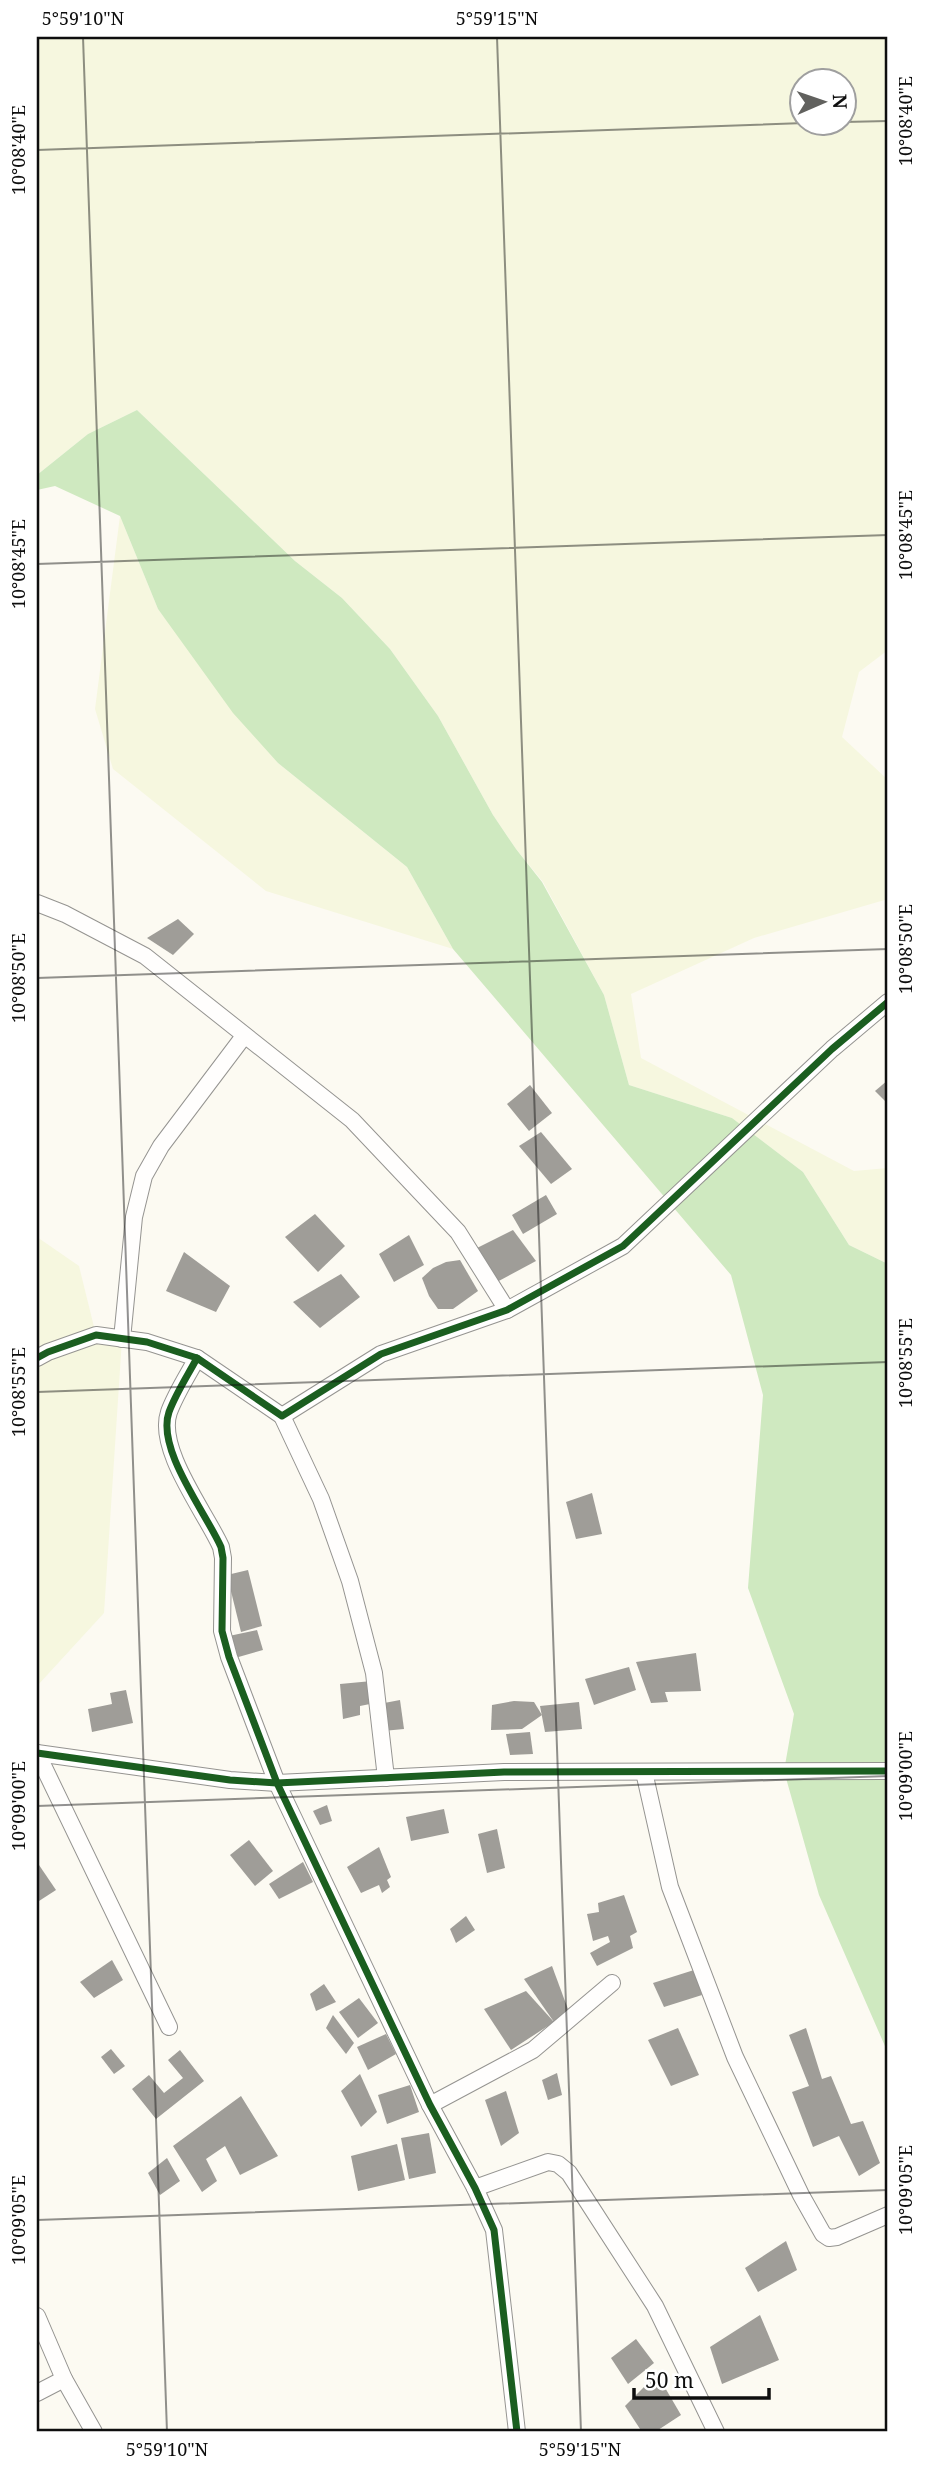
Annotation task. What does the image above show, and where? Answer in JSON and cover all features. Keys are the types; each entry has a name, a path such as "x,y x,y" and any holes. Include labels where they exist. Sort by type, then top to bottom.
{"street":[{"path":"37,903 65,914 145,956 352,1120 458,1232 507,1310"},
{"path":"282,1416 381,1354 507,1310 623,1246 832,1049 888,1002"},
{"path":"122,1339 134,1216 144,1176 160,1146 244,1036"},
{"path":"37,1358 96,1335 147,1342 197,1358 282,1416 321,1499 351,1581 374,1673 386,1778"},
{"path":"197,1358 169,1413 167,1427 170,1446 221,1547 222,1631 229,1657 277,1783 430,2105 475,2188 494,2230 517,2432"},
{"path":"37,1753 230,1780 277,1783 504,1772 888,1771"},
{"path":"37,1753 169,2027"},
{"path":"644,1772 670,1887 735,2057 801,2195 823,2234 829,2238 888,2215"},
{"path":"430,2105 533,2050 612,1983"},
{"path":"475,2188 548,2162 558,2164 569,2173 655,2306 716,2432"},
{"path":"37,2316 64,2379 94,2432"},
{"path":"37,2393 64,2379"}],"green space":[{"path":"37,37 888,37 888,650 859,672 842,737 888,780 888,899 754,938 631,994 641,1058 854,1171 888,1168 888,1264 849,1245 803,1172 732,1118 629,1085 604,995 543,882 493,815 438,716 390,649 342,598 295,561 137,410 88,434 37,475"},
{"path":"137,410 295,561 342,598 390,649 438,716 493,815 542,882 604,995 629,1085 732,1118 803,1172 849,1245 888,1264 888,2053 819,1895 784,1771 794,1714 748,1588 763,1395 731,1275 453,949 407,867 278,763 233,713 158,609 120,516 55,486 37,490 37,475 88,434"},
{"path":"120,516 158,609 278,763 407,867 453,949 266,891 113,769 95,709"},
{"path":"37,1237 79,1266 96,1335 122,1339 104,1613 37,1686"}],"building":[{"path":"178,919 194,934 173,955 147,938"},
{"path":"888,1080 888,1104 875,1091"},
{"path":"530,1085 552,1113 529,1131 507,1104"},
{"path":"541,1132 572,1169 551,1184 519,1146"},
{"path":"546,1195 557,1214 523,1234 512,1215"},
{"path":"315,1214 345,1246 318,1272 285,1237"},
{"path":"513,1230 536,1261 495,1283 473,1250"},
{"path":"409,1235 424,1265 394,1282 379,1254"},
{"path":"184,1252 230,1286 216,1312 166,1291"},
{"path":"460,1260 478,1291 453,1309 438,1309 422,1278 433,1268"},
{"path":"341,1274 360,1297 320,1328 293,1302"},
{"path":"592,1493 602,1534 576,1539 566,1502"},
{"path":"248,1570 262,1626 241,1632 227,1575"},
{"path":"257,1630 263,1650 235,1658 229,1636"},
{"path":"696,1653 701,1691 665,1692 668,1702 651,1703 636,1662"},
{"path":"629,1667 636,1690 594,1705 585,1679"},
{"path":"372,1681 375,1703 360,1706 360,1715 343,1719 340,1684"},
{"path":"126,1690 133,1723 92,1732 88,1709 112,1704 110,1693"},
{"path":"400,1700 404,1729 383,1731 379,1704"},
{"path":"514,1701 534,1702 542,1715 522,1729 491,1730 492,1705"},
{"path":"579,1702 582,1729 545,1732 540,1706"},
{"path":"530,1732 533,1754 510,1755 506,1734"},
{"path":"327,1805 332,1821 320,1825 313,1811"},
{"path":"444,1809 449,1833 411,1841 406,1817"},
{"path":"497,1829 505,1868 487,1873 478,1834"},
{"path":"249,1840 273,1871 255,1886 230,1855"},
{"path":"379,1847 391,1877 387,1880 390,1887 382,1893 379,1885 361,1893 347,1867"},
{"path":"303,1862 313,1882 279,1899 269,1884"},
{"path":"39,1865 56,1890 39,1901 37,1867"},
{"path":"624,1895 637,1932 630,1936 633,1948 597,1966 590,1953 610,1942 608,1936 593,1941 587,1914 599,1912 598,1903"},
{"path":"466,1916 475,1930 456,1943 450,1929"},
{"path":"112,1960 123,1980 94,1998 80,1982"},
{"path":"552,1966 569,2012 554,2022 524,1979"},
{"path":"694,1970 702,1995 664,2007 653,1983"},
{"path":"324,1984 336,2002 316,2011 310,1994"},
{"path":"526,1991 554,2022 511,2050 484,2009"},
{"path":"359,1998 378,2023 358,2038 339,2012"},
{"path":"333,2015 354,2043 346,2054 326,2028"},
{"path":"678,2028 699,2075 671,2086 648,2040"},
{"path":"806,2028 822,2079 831,2076 851,2124 863,2121 880,2163 859,2176 839,2136 813,2147 792,2092 809,2086 789,2035"},
{"path":"386,2034 396,2054 368,2070 357,2047"},
{"path":"111,2049 125,2066 114,2074 101,2057"},
{"path":"180,2050 204,2081 156,2119 132,2089 149,2075 164,2093 183,2078 168,2060"},
{"path":"557,2073 562,2095 548,2100 542,2080"},
{"path":"360,2074 377,2112 361,2127 341,2091"},
{"path":"410,2085 419,2112 387,2124 378,2095"},
{"path":"506,2091 519,2133 501,2146 485,2100"},
{"path":"241,2096 278,2156 240,2175 225,2146 206,2159 217,2181 202,2192 173,2146"},
{"path":"429,2133 436,2173 409,2179 401,2138"},
{"path":"397,2144 405,2180 358,2191 351,2156"},
{"path":"167,2158 180,2181 160,2195 148,2173"},
{"path":"786,2241 797,2270 758,2292 745,2268"},
{"path":"760,2315 779,2360 722,2384 710,2347"},
{"path":"636,2339 654,2363 628,2384 611,2358"},
{"path":"657,2374 681,2415 655,2432 642,2432 625,2406"}],"cycle path":[{"path":"37,1358 96,1335 147,1342 197,1358 282,1416 381,1354 507,1310 623,1246 832,1049 888,1002"},
{"path":"197,1358 172,1405 167,1427 170,1444 184,1481 221,1547 222,1631 229,1657 277,1783 430,2105 475,2188 494,2230 517,2432"},
{"path":"37,1753 230,1780 277,1783 504,1772 888,1771"}]}
